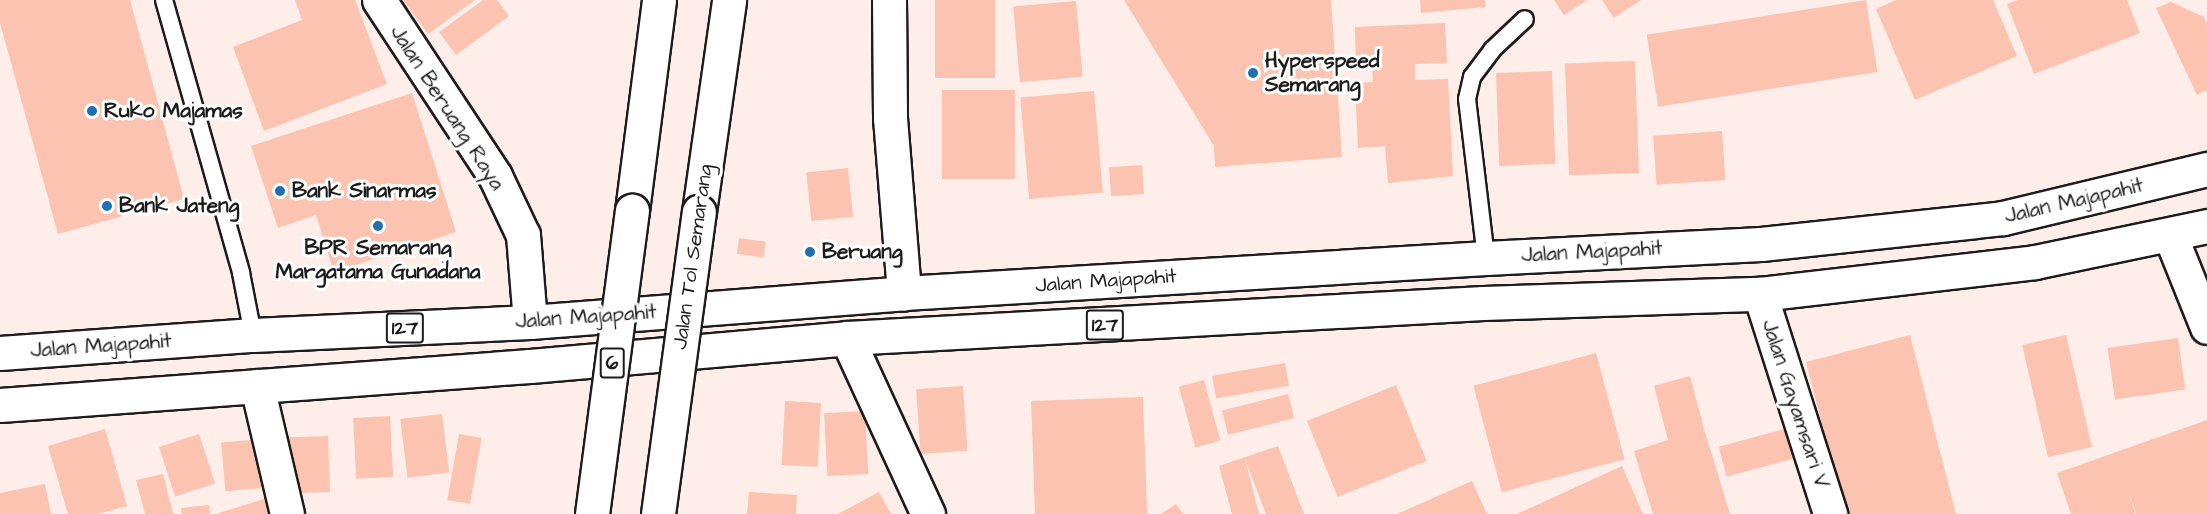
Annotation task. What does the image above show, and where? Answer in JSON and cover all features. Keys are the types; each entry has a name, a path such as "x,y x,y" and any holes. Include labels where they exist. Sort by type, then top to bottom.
{"main road":[{"name":"Jalan Beruang Raya","path":"379,0 495,176 523,235 530,322"},
{"name":"6","path":"592,514 659,0"},
{"name":"Jalan Tol Semarang","path":"658,514 729,0"},
{"path":"889,0 890,118 904,294"},
{"name":"Jalan Majapahit","path":"0,353 253,335 530,322 904,294 1486,258 1761,244 2003,219 2207,169"},
{"name":"Jalan Majapahit","path":"0,405 847,338 1483,303 1760,294 2035,261 2207,226"},
{"path":"2170,235 2207,327"},
{"name":"Jalan Gayamsari V","path":"1760,294 1830,514"},
{"path":"847,338 928,514"},
{"path":"257,386 287,514"}],"lane":[{"path":"164,0 241,273 253,335"},
{"path":"1486,258 1467,99 1479,68 1525,19"}],"building":[{"name":"Ruko Majamas","path":"0,0 130,0 184,199 58,234 0,23"},
{"path":"295,0 355,0 387,84 264,131 233,47 302,20"},
{"path":"403,0 475,0 428,34"},
{"path":"483,0 497,0 509,16 456,55 439,32"},
{"path":"935,0 995,0 995,78 935,78"},
{"name":"Hyperspeed Semarang","path":"1124,0 1331,0 1342,157 1215,167 1214,146"},
{"path":"1420,0 1485,0 1486,7 1421,13"},
{"path":"1554,0 1587,0 1564,15"},
{"path":"1602,0 1641,0 1614,18"},
{"path":"1866,0 1877,72 1658,107 1647,35"},
{"path":"1896,0 1993,0 2017,56 1915,100 1876,9"},
{"path":"2018,0 2127,0 2140,33 2034,74 2007,4"},
{"path":"1076,1 1083,77 1020,82 1013,6"},
{"path":"2171,2 2204,17 2207,23 2207,90 2197,95 2156,8"},
{"path":"1445,23 1447,63 1415,64 1415,80 1448,79 1453,176 1388,183 1385,146 1358,148 1355,83 1373,82 1372,66 1356,67 1355,27"},
{"path":"1635,61 1639,173 1569,175 1565,63"},
{"path":"1552,71 1555,164 1499,166 1496,73"},
{"path":"942,90 1015,90 1015,179 942,179"},
{"path":"1094,91 1103,193 1029,199 1020,97"},
{"path":"412,93 456,232 334,272 316,215 278,228 251,146"},
{"path":"1722,131 1725,180 1657,185 1653,136"},
{"path":"1142,165 1144,194 1111,196 1109,167"},
{"path":"848,168 853,217 811,221 806,172"},
{"path":"739,238 766,242 764,258 737,254"},
{"path":"1910,335 1956,514 1845,514 1806,362"},
{"path":"2066,335 2092,447 2048,457 2022,345"},
{"path":"2178,338 2185,389 2115,399 2108,348"},
{"path":"1596,353 1624,459 1502,492 1473,386"},
{"path":"1285,363 1289,386 1216,399 1212,376"},
{"path":"1690,376 1730,514 1653,514 1634,451 1668,440 1654,386"},
{"path":"1204,380 1220,441 1195,448 1179,387"},
{"path":"1396,385 1427,461 1338,497 1307,421"},
{"path":"963,386 968,451 921,454 916,389"},
{"path":"1288,394 1294,418 1228,435 1222,410"},
{"path":"1143,397 1147,514 1035,514 1031,401"},
{"path":"785,401 821,403 818,467 782,465"},
{"path":"865,411 868,474 827,476 824,413"},
{"path":"442,414 449,473 408,478 400,419"},
{"path":"390,416 393,477 356,479 353,418"},
{"path":"2207,420 2207,514 2136,514 2129,492 2135,514 2071,514 2057,473"},
{"path":"1792,427 1800,457 1727,477 1719,447"},
{"path":"105,429 127,506 98,514 68,514 48,446"},
{"path":"199,434 215,483 175,496 159,447"},
{"path":"459,434 482,438 470,504 447,500"},
{"path":"328,436 330,492 285,494 283,438"},
{"path":"261,439 265,488 225,491 221,442"},
{"path":"1278,446 1304,514 1266,514 1245,459 1259,514 1232,514 1219,466"},
{"path":"1622,466 1643,514 1517,514"},
{"path":"163,474 173,514 145,514 136,480"},
{"path":"1472,481 1487,514 1397,514"},
{"path":"45,484 51,514 0,514 0,493"},
{"path":"749,492 797,495 796,514 747,514"},
{"path":"879,492 891,514 838,514"},
{"path":"274,496 280,514 219,514 219,513"},
{"path":"1176,504 1183,514 1161,514"},
{"path":"209,505 210,514 182,514 181,508"}],"place":[{"name":"Hyperspeed Semarang","path":"1253,73"},
{"name":"Ruko Majamas","path":"92,111"},
{"name":"Bank Sinarmas","path":"280,191"},
{"name":"Bank Jateng","path":"107,206"},
{"name":"BPR Semarang Margatama Gunadana","path":"378,226"},
{"name":"Beruang","path":"810,252"}]}
